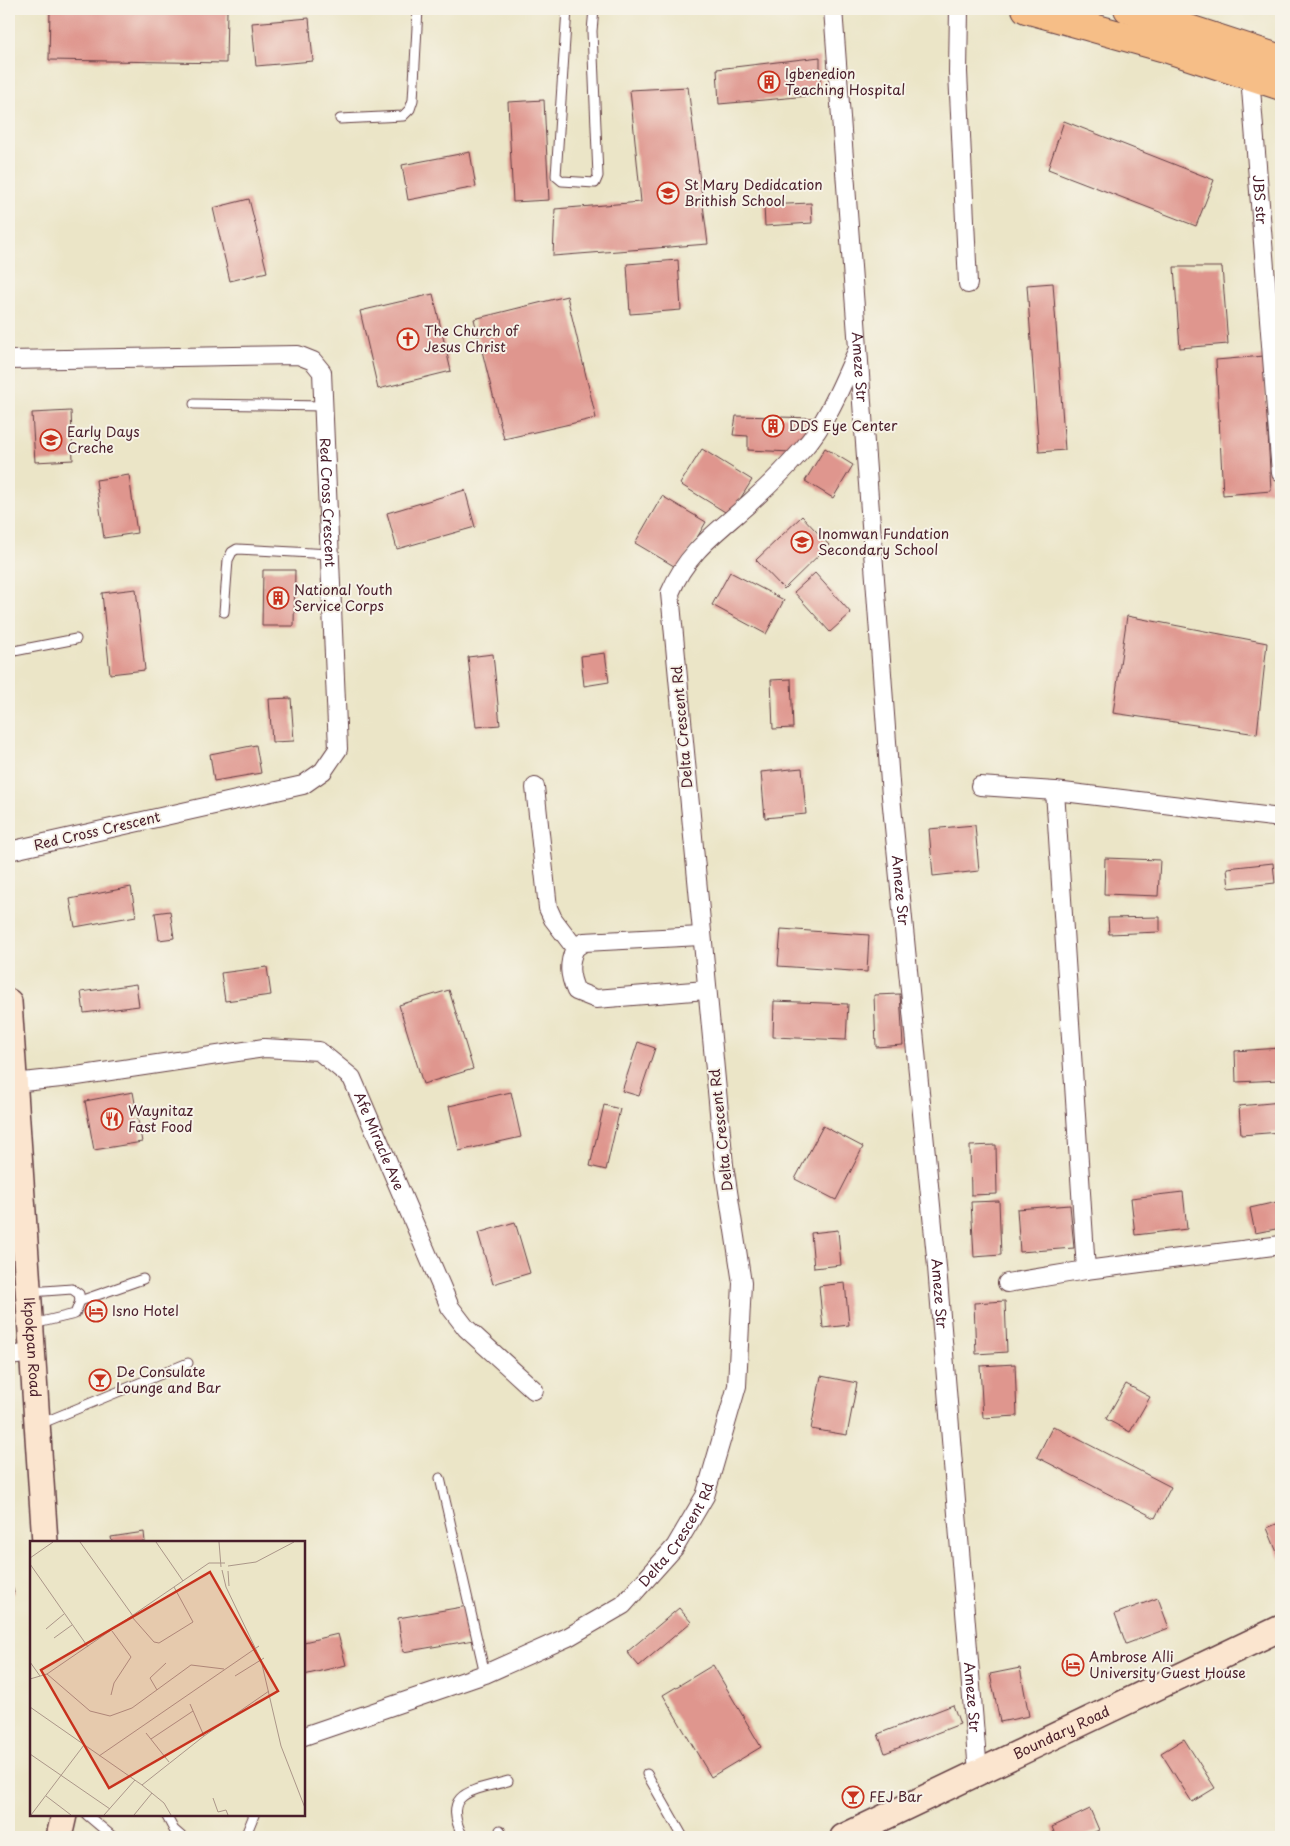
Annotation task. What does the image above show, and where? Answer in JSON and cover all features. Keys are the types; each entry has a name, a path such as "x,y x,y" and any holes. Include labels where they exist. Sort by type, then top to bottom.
{"highway":[{"path":"1026,9 1165,48 1281,86"},
{"path":"1128,9 1281,59"}],"street":[{"name":"Ameze Str","path":"833,9 892,796 937,1267 978,1772"},
{"path":"959,9 958,72 968,284"},
{"name":"JBS str","path":"1250,76 1281,473"},
{"name":"Delta Crescent Rd","path":"305,1736 485,1674 568,1637 623,1605 675,1547 705,1496 737,1386 742,1283 724,1165 670,593 679,573 702,544 756,498 805,447 835,399 859,346"},
{"name":"Red Cross Crescent","path":"9,360 298,355 313,361 322,372 338,749 324,771 303,785 9,851"},
{"path":"980,786 1055,791 1281,818"},
{"path":"535,787 548,908 553,919 579,945 701,936"},
{"path":"1055,791 1086,1270"},
{"path":"579,945 569,961 569,970 576,991 584,996 596,999 706,990"},
{"name":"Ikpokpan Road","path":"9,1002 30,1325 21,1354 38,1426 46,1541"},
{"name":"Afe Miracle Ave","path":"14,1082 70,1077 264,1048 319,1051 352,1078 450,1306 466,1328 534,1390"},
{"path":"1007,1283 1086,1270 1281,1245"},
{"name":"Boundary Road","path":"843,1837 1281,1628"}],"lane":[{"path":"340,119 404,116 410,109 413,100 418,9"},
{"path":"566,9 556,176 562,181 595,183 598,176 592,30 594,9"},
{"path":"194,404 323,406"},
{"path":"224,612 228,560 232,552 237,549 330,554"},
{"path":"9,652 76,639"},
{"path":"80,1301 143,1279"},
{"path":"28,1292 72,1289 79,1294 80,1301 75,1314 30,1325"},
{"path":"38,1426 188,1363"},
{"path":"440,1478 485,1674"},
{"path":"647,1774 683,1837"},
{"path":"463,1837 456,1824 454,1809 458,1800 471,1792 508,1781"},
{"path":"167,1816 174,1830 182,1837"},
{"path":"245,1837 254,1816"},
{"path":"70,1820 113,1837"}],"building":[{"path":"50,9 227,10 226,63 49,60"},
{"path":"309,18 313,61 256,66 252,23"},
{"name":"Igbenedion Teaching Hospital","path":"820,57 820,95 719,104 717,69"},
{"path":"688,87 708,244 553,256 555,209 641,202 630,90"},
{"path":"544,100 549,200 513,202 508,102"},
{"path":"1064,121 1214,180 1196,226 1048,169"},
{"path":"470,152 476,187 408,200 402,165"},
{"path":"249,199 267,272 230,281 213,208"},
{"path":"811,203 812,223 765,226 764,205"},
{"path":"678,260 681,310 630,314 627,264"},
{"path":"1174,267 1222,267 1228,344 1180,348"},
{"path":"1053,283 1065,450 1039,452 1027,285"},
{"path":"433,294 451,371 378,389 360,311"},
{"path":"567,296 596,418 504,439 474,319"},
{"path":"1264,356 1271,491 1223,495 1216,360"},
{"path":"71,411 73,460 35,462 32,413"},
{"name":"DDS Eye Center","path":"736,416 819,418 791,452 748,450 748,436 733,435"},
{"path":"825,448 853,465 833,498 805,481"},
{"path":"702,449 752,480 730,515 680,484"},
{"path":"129,475 137,533 104,538 96,480"},
{"path":"465,490 475,527 397,549 387,513"},
{"path":"662,496 706,522 679,569 635,543"},
{"path":"802,516 829,545 784,589 756,560"},
{"name":"National Youth Service Corps","path":"263,570 295,570 294,626 262,626"},
{"path":"730,572 784,600 766,634 712,605"},
{"path":"815,573 851,613 830,632 794,592"},
{"path":"136,589 145,670 110,674 102,593"},
{"path":"1127,616 1267,643 1257,734 1113,713"},
{"path":"605,653 609,682 584,686 581,656"},
{"path":"493,654 500,725 476,727 468,657"},
{"path":"791,679 793,728 773,729 771,680"},
{"path":"291,698 294,741 272,742 269,699"},
{"path":"256,745 261,773 214,781 210,754"},
{"path":"802,768 806,814 765,818 761,772"},
{"path":"975,825 979,871 933,876 929,829"},
{"path":"1105,858 1160,860 1158,896 1104,894"},
{"path":"1273,863 1275,883 1229,888 1227,868"},
{"path":"131,887 136,916 75,927 70,899"},
{"path":"170,911 174,938 159,940 155,913"},
{"path":"1160,917 1160,932 1109,934 1108,918"},
{"path":"781,929 869,935 867,972 778,966"},
{"path":"267,967 271,995 225,1001 221,973"},
{"path":"136,984 139,1006 84,1013 81,992"},
{"path":"449,990 473,1069 423,1084 399,1005"},
{"path":"900,994 903,1045 876,1047 874,995"},
{"path":"774,1001 848,1004 846,1040 773,1037"},
{"path":"638,1042 655,1048 639,1096 622,1091"},
{"path":"1281,1048 1281,1080 1236,1082 1235,1051"},
{"path":"133,1092 142,1142 94,1150 85,1101"},
{"path":"511,1092 521,1137 459,1151 449,1106"},
{"path":"1281,1102 1281,1132 1241,1135 1239,1106"},
{"path":"604,1105 620,1109 606,1170 590,1166"},
{"path":"823,1126 863,1147 836,1200 795,1179"},
{"path":"996,1145 997,1194 971,1195 970,1146"},
{"path":"1183,1192 1187,1229 1135,1235 1131,1198"},
{"path":"999,1201 1001,1255 974,1257 971,1202"},
{"path":"1281,1201 1281,1228 1255,1233 1250,1208"},
{"path":"1070,1205 1074,1248 1020,1252 1017,1209"},
{"path":"515,1222 530,1273 493,1284 478,1233"},
{"path":"838,1230 841,1265 814,1268 811,1233"},
{"path":"845,1283 849,1325 823,1328 819,1286"},
{"path":"1005,1301 1007,1352 976,1354 974,1303"},
{"path":"1015,1364 1017,1416 983,1418 980,1366"},
{"path":"821,1376 857,1383 847,1435 811,1429"},
{"path":"1126,1384 1150,1397 1130,1432 1106,1419"},
{"path":"1053,1426 1171,1487 1155,1518 1037,1457"},
{"path":"1281,1522 1281,1562 1267,1528"},
{"path":"144,1532 145,1541 112,1541 111,1537"},
{"path":"9,1577 14,1593 9,1594"},
{"path":"1158,1598 1169,1628 1126,1644 1115,1614"},
{"path":"468,1606 474,1640 403,1652 398,1618"},
{"path":"679,1608 691,1622 639,1666 627,1652"},
{"path":"338,1634 346,1665 305,1675 305,1642"},
{"path":"713,1665 761,1747 711,1777 663,1695"},
{"path":"1020,1668 1029,1716 1000,1722 990,1674"},
{"path":"10,1689 11,1706 9,1706"},
{"path":"953,1705 960,1724 885,1753 878,1734"},
{"path":"1184,1739 1215,1788 1192,1802 1161,1753"},
{"path":"1090,1809 1099,1830 1083,1837 1056,1837 1052,1827"}],"place":[{"name":"Igbenedion Teaching Hospital","path":"769,82"},
{"name":"St Mary Dedidcation Brithish School","path":"668,193"},
{"name":"The Church of Jesus Christ","path":"408,339"},
{"name":"DDS Eye Center","path":"773,426"},
{"name":"Early Days Creche","path":"51,440"},
{"name":"Inomwan Fundation Secondary School","path":"802,542"},
{"name":"National Youth Service Corps","path":"278,598"},
{"name":"Waynitaz Fast Food","path":"112,1119"},
{"name":"Isno Hotel","path":"96,1311"},
{"name":"De Consulate Lounge and Bar","path":"100,1380"},
{"name":"Ambrose Alli University Guest House","path":"1073,1665"},
{"name":"FEJ Bar","path":"853,1797"}]}
